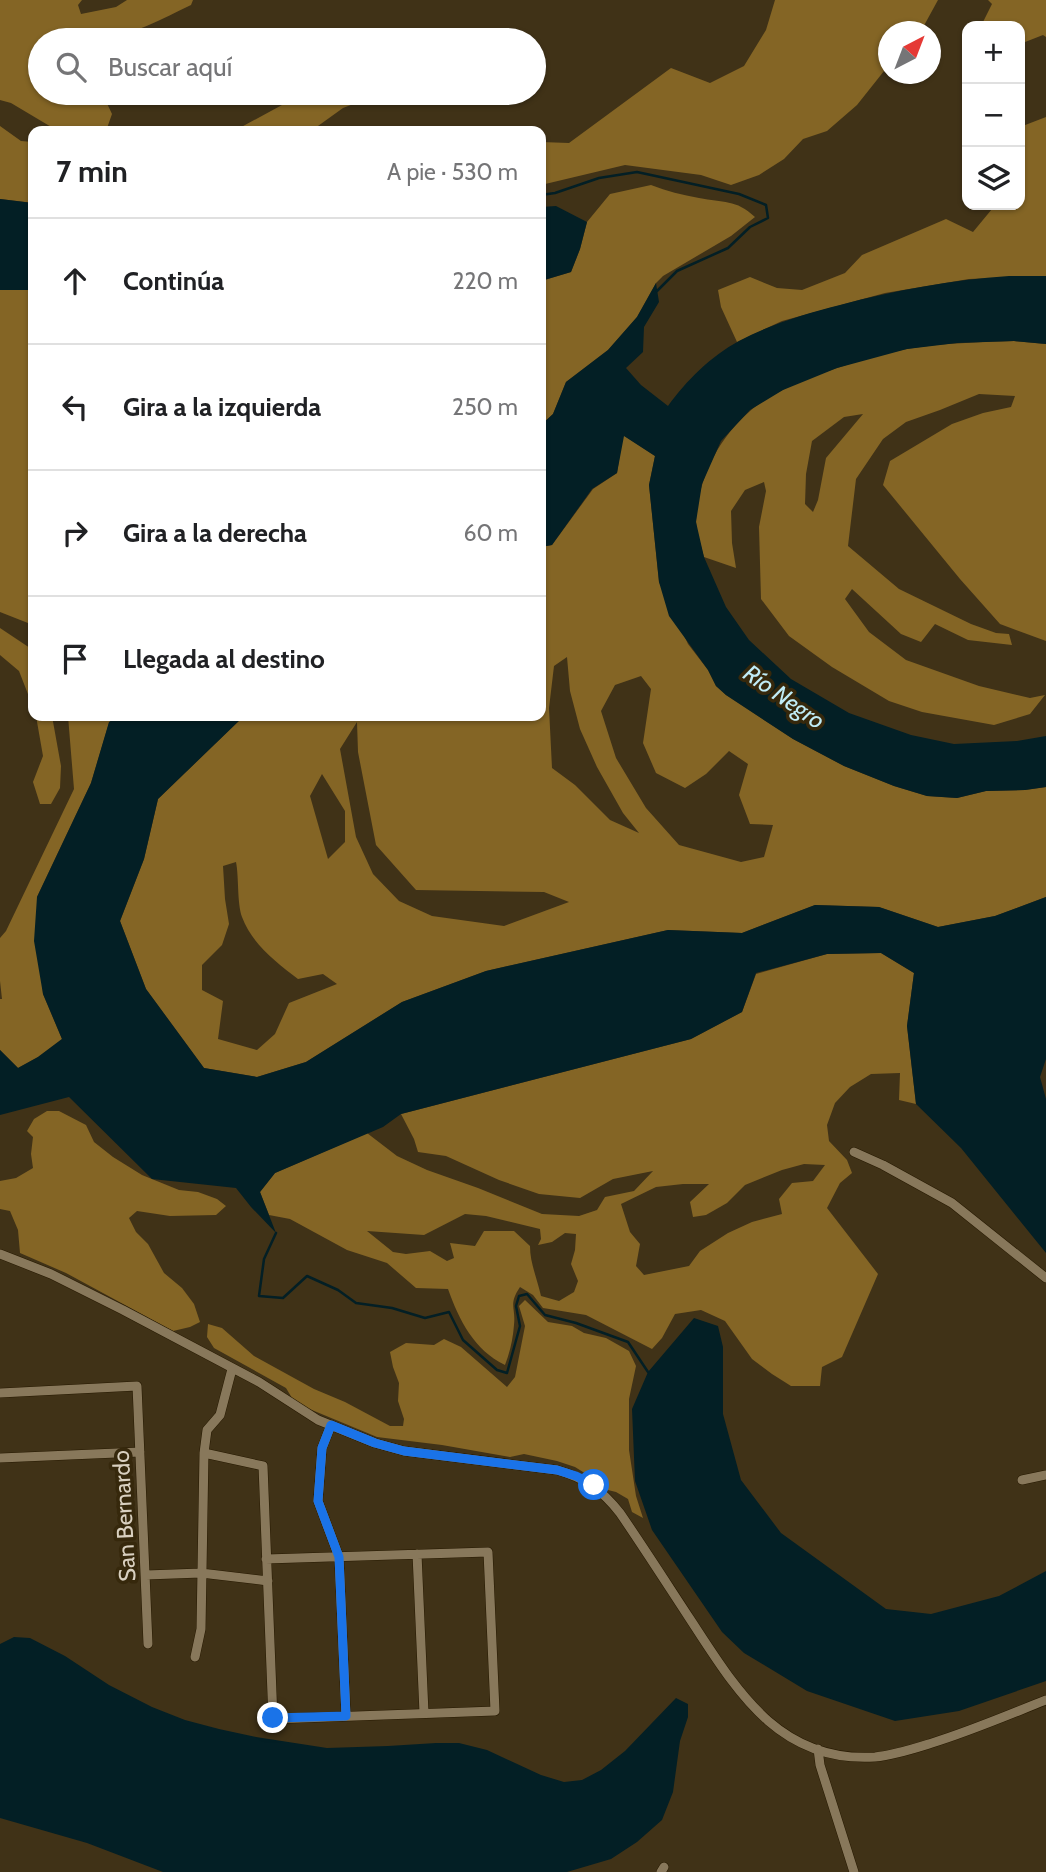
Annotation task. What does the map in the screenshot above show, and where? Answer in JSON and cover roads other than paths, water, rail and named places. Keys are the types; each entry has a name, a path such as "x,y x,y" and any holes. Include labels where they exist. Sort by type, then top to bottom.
{"street":[{"path":"854,1152 952,1203 1046,1278"},
{"path":"0,1254 51,1274 123,1310 258,1382 303,1411 375,1443 404,1451 557,1470 594,1485 620,1513 724,1672 746,1700 763,1718 783,1733 818,1749 844,1756 874,1757 902,1753 955,1736 1046,1700"},
{"path":"195,1657 201,1629 204,1452 207,1430 220,1415 232,1369"},
{"name":"San Bernardo","path":"0,1393 137,1386 148,1644"},
{"path":"331,1425 322,1448 318,1501 339,1557 346,1716"},
{"path":"0,1458 140,1451"},
{"path":"204,1452 263,1466 266,1559 273,1718 495,1711 488,1552 266,1559"},
{"path":"1022,1480 1046,1475"},
{"path":"417,1554 424,1713"},
{"path":"146,1575 201,1573 268,1581"},
{"path":"818,1749 820,1765 854,1872"}],"water":[{"path":"0,199 28,202 28,290 0,290"},
{"path":"556,206 587,222 571,272 546,280 546,207"},
{"name":"Río Negro","path":"1046,276 1046,344 1014,341 957,343 907,349 837,368 783,390 750,410 721,441 702,484 696,522 704,557 726,607 749,640 791,679 849,713 911,735 954,744 1017,741 1046,736 1046,787 986,791 957,798 927,796 844,766 793,739 716,686 708,670 669,616 659,582 649,485 655,456 624,436 617,473 592,489 552,545 546,546 546,420 553,414 566,382 608,350 637,317 656,283 659,302 644,327 643,352 626,368 641,385 668,406 691,378 709,362 751,335 827,308 903,290 966,280"},
{"path":"239,721 158,799 144,859 120,921 146,989 204,1068 257,1077 306,1062 402,1002 486,971 668,930 742,933 815,905 879,907 938,927 995,916 1046,897 1046,1059 1040,1077 1046,1099 1046,1253 961,1148 916,1104 907,1026 914,973 881,953 827,954 756,973 742,1012 691,1039 401,1114 383,1127 275,1173 260,1192 276,1233 236,1188 152,1179 69,1097 0,1115 0,1050 18,1068 62,1039 43,994 34,941 37,897 91,783 109,722"},
{"path":"694,1318 718,1326 723,1347 723,1414 741,1480 781,1533 886,1609 931,1614 999,1596 1046,1571 1046,1681 959,1711 895,1721 807,1691 744,1653 722,1632 652,1530 635,1481 632,1409 648,1372"},
{"path":"14,1637 30,1638 152,1707 219,1729 327,1748 459,1743 487,1750 541,1775 564,1782 582,1780 601,1770 625,1751 676,1698 688,1704 688,1717 680,1741 673,1792 662,1820 637,1842 611,1859 567,1872 163,1872 87,1843 0,1818 0,1644"}],"waterway":[{"path":"546,194 599,178 637,172 739,194 766,205 768,218 750,227 728,248 677,271 657,291"},
{"path":"276,1233 264,1259 259,1296 283,1298 307,1276 338,1290 356,1303 392,1308 425,1318 449,1312 463,1340 497,1370 507,1373 520,1326 516,1306 519,1296 527,1294 545,1315 628,1342 648,1372"}]}
